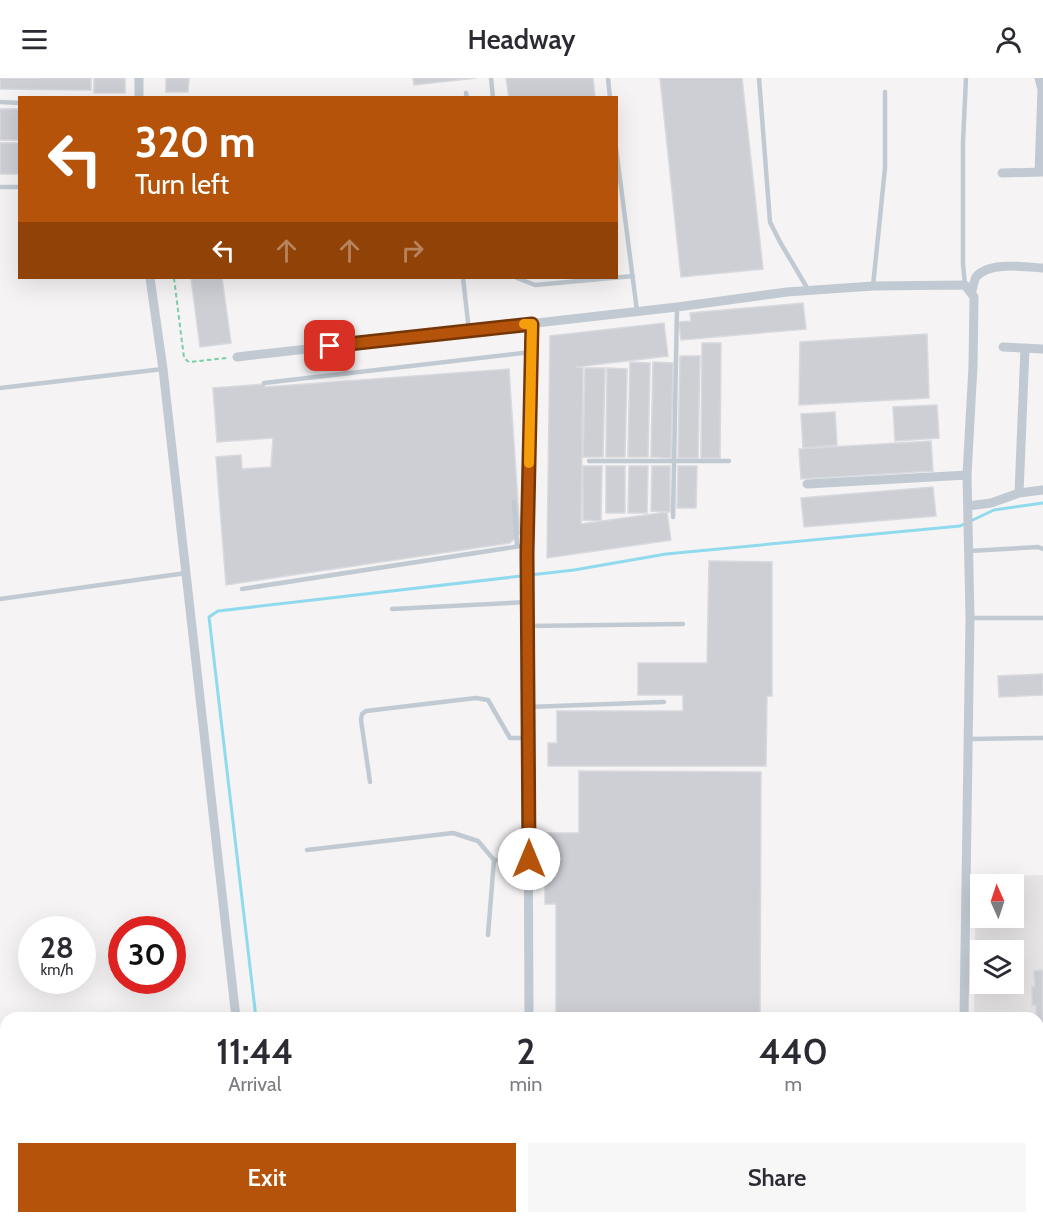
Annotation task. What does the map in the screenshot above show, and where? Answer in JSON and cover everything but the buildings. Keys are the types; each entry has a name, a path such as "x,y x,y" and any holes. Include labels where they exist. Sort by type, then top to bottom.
{"street":[{"path":"139,78 139,96"},
{"path":"1002,173 1041,172 1042,90 1039,78"},
{"path":"968,288 979,274 996,267 1043,268"},
{"path":"150,279 163,369 235,1012"},
{"path":"237,357 809,291 873,286 968,288"},
{"path":"964,1012 970,618 967,475 974,297 968,288"},
{"path":"529,1012 527,599 524,548 532,324"},
{"path":"1003,347 1043,349"},
{"path":"1019,493 1025,348"},
{"path":"807,484 967,475"},
{"path":"968,509 1019,493 1043,490"}],"lane":[{"path":"491,78 494,96"},
{"path":"608,78 610,96"},
{"path":"759,78 770,222 809,291"},
{"path":"966,78 963,142 963,264 968,288"},
{"path":"873,286 885,168 885,92"},
{"path":"0,102 18,103"},
{"path":"618,162 637,311"},
{"path":"0,187 18,187"},
{"path":"618,277 633,276"},
{"path":"463,279 469,331"},
{"path":"520,279 535,285 600,279"},
{"path":"673,517 677,307"},
{"path":"264,383 531,352"},
{"path":"0,388 163,369"},
{"path":"589,461 729,461"},
{"path":"242,589 524,548 514,502"},
{"path":"969,551 1038,547 1043,549"},
{"path":"0,598 186,573"},
{"path":"392,609 527,599"},
{"path":"970,618 1043,618"},
{"path":"527,626 683,624"},
{"path":"370,782 361,720 362,714 366,711 476,698 488,700 510,738 528,738"},
{"path":"528,707 664,702"},
{"path":"969,739 1043,738"},
{"path":"307,850 453,833 478,841 494,860 488,935"},
{"path":"494,860 529,859"}],"path":[{"path":"174,279 184,358 189,362 237,357"}],"shaded area":[{"path":"1043,875 1043,1012 974,1012 974,994 1024,994 1024,940 975,940 975,928 1024,928 1024,876"}],"waterway":[{"path":"255,1012 209,617 218,611 574,570 666,554 960,526 994,510 1043,503"}],"slow traffic":[{"path":"524,324 532,324 529,463"}],"route":[{"path":"330,346 532,324 527,554 529,859"}]}
